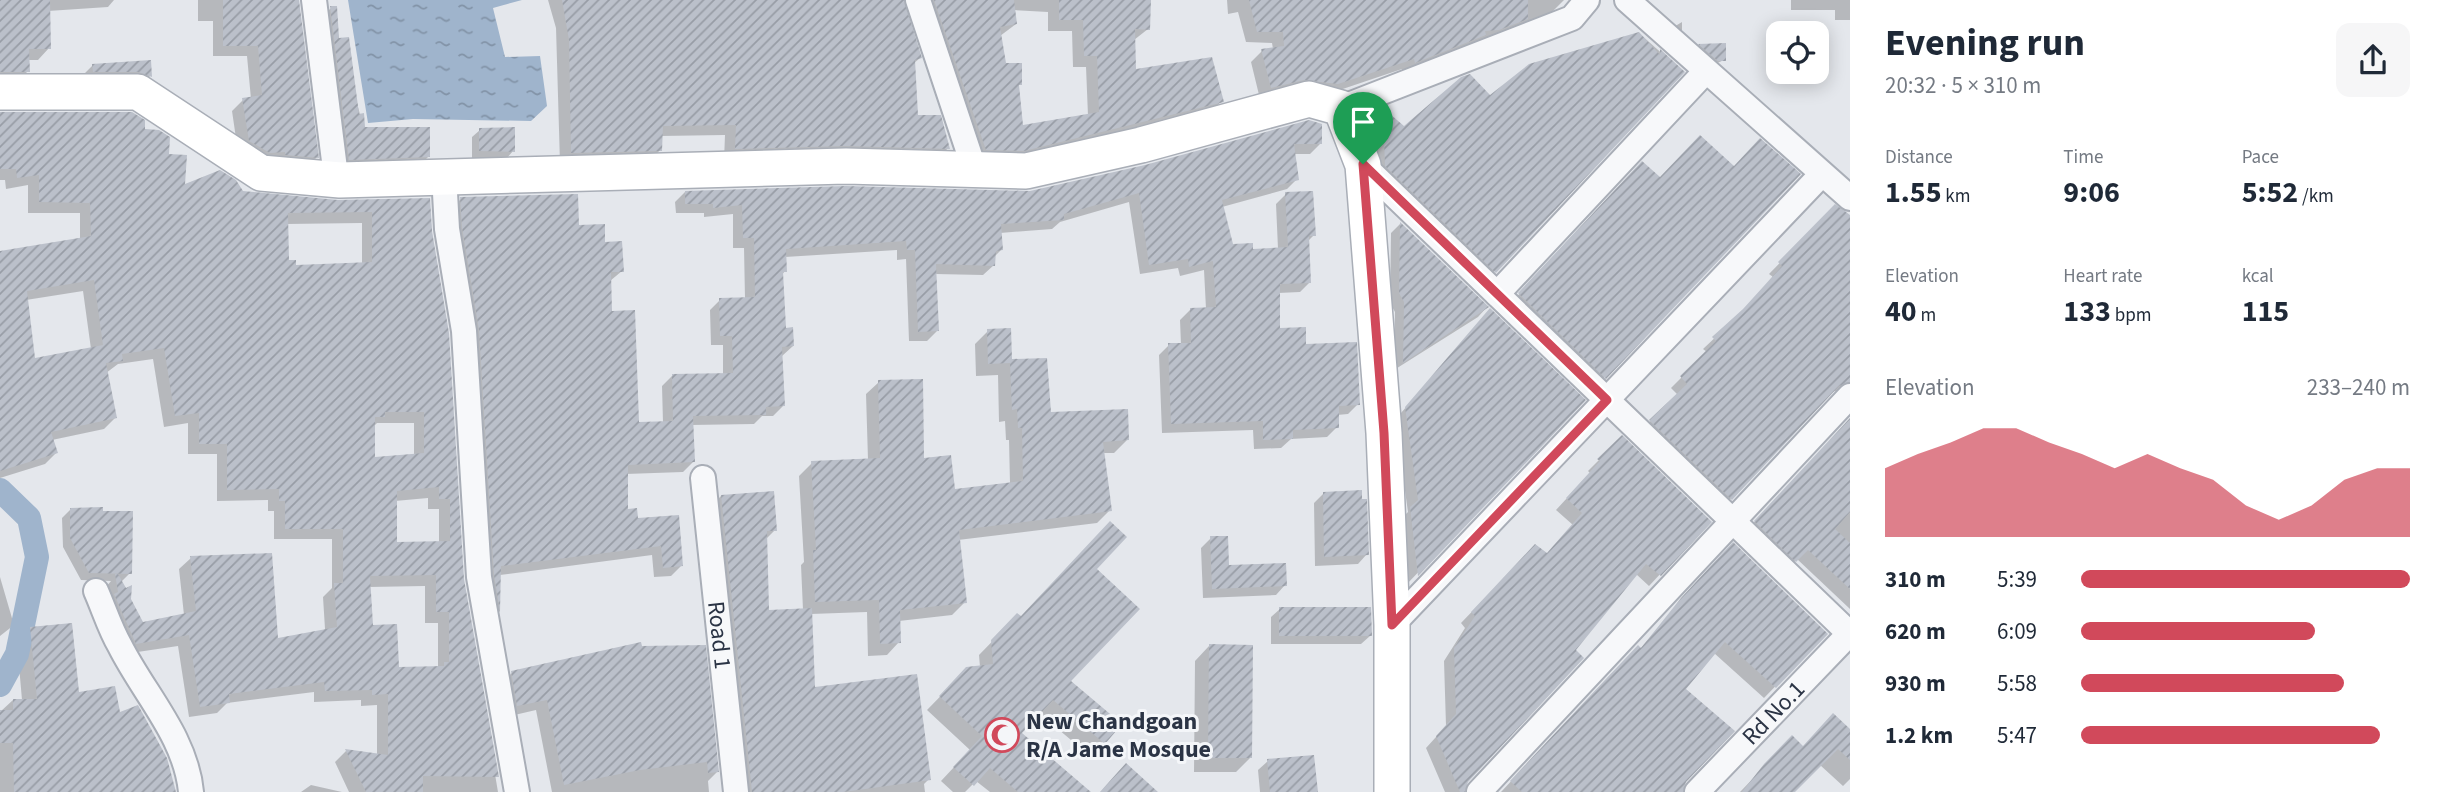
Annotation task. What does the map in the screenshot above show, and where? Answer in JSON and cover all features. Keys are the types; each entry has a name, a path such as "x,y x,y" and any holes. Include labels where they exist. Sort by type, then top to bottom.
{"street":[{"path":"314,0 335,169 340,180"},
{"path":"918,0 974,168"},
{"path":"0,92 138,92 261,173 340,180 846,166 1026,171 1141,145 1309,99 1341,108 1572,18 1587,0"},
{"path":"1627,0 1850,198"},
{"path":"1497,294 1706,71"},
{"path":"1341,108 1363,164 1384,433 1392,625 1392,792"},
{"path":"1363,164 1850,633"},
{"path":"1392,625 1822,174"},
{"path":"444,176 447,229 464,331 478,577 517,792"},
{"path":"1479,792 1850,396"},
{"name":"Road 1","path":"704,478 736,792"},
{"path":"96,591 120,646 166,720 190,778 191,792"},
{"name":"Rd No.1","path":"1697,792 1850,633"}],"water":[{"path":"348,0 522,0 493,8 505,57 540,56 547,106 531,121 413,119 368,123"}],"building":[{"path":"0,0 50,0 51,49 29,49 30,72 0,72"},
{"path":"223,0 299,0 319,158 285,155 285,152 270,153 249,141 242,98 262,95 258,46 223,46"},
{"path":"562,0 904,0 922,58 915,60 918,115 941,115 950,149 845,146 735,149 736,125 663,126 662,151 571,153 569,40"},
{"path":"934,0 1014,0 1017,24 1000,27 1006,63 1022,63 1022,85 1019,85 1023,125 1099,112 1097,56 1084,56 1083,20 1059,20 1059,0 1151,0 1150,30 1135,29 1136,69 1212,57 1224,102 1024,151 986,150"},
{"path":"1249,0 1528,0 1528,19 1499,30 1485,31 1486,35 1415,63 1414,59 1338,84 1304,80 1271,88 1261,49 1284,46 1283,32 1257,32"},
{"path":"330,6 337,6 339,38 349,37 359,114 364,113 365,127 430,127 430,157 349,160"},
{"path":"1639,32 1660,55 1660,49 1685,72 1496,273 1385,166 1383,108 1404,126 1461,77 1470,74 1490,95 1529,64"},
{"path":"1726,43 1726,61 1718,61 1698,44"},
{"path":"151,60 152,77 138,72 93,72 92,64"},
{"path":"0,112 132,112 145,120 145,129 159,130 170,137 169,154 187,155 185,184 220,170 236,180 243,191 338,200 430,198 432,231 449,333 464,579 499,777 423,776 423,792 366,792 345,749 388,755 388,694 372,695 372,690 325,691 324,682 229,694 230,703 200,707 189,635 136,644 114,594 118,592 115,574 118,574 126,588 132,585 131,599 143,622 196,611 190,556 272,553 278,638 337,627 334,583 343,583 343,529 285,529 285,501 279,501 279,489 227,490 227,444 199,444 199,413 175,416 164,348 122,354 123,361 106,363 117,418 51,432 58,453 0,471 0,251 91,236 90,203 39,202 39,175 17,178 16,169 0,169","holes":["372,212 372,262 296,265 296,260 289,260 288,213","94,280 103,345 35,358 27,291","385,412 424,412 424,453 375,457 375,417 385,417","439,487 439,499 450,499 450,541 397,542 397,491","436,575 436,612 449,612 449,662 444,662 444,666 399,667 397,624 373,625 370,576"]},
{"path":"1309,120 1322,124 1322,144 1294,144 1299,180 1222,200 1233,244 1253,243 1253,249 1288,247 1285,192 1313,191 1316,236 1309,236 1311,283 1280,284 1280,328 1306,327 1306,344 1357,342 1360,405 1339,406 1339,428 1293,430 1293,439 1263,440 1263,421 1171,424 1168,343 1191,343 1190,308 1216,307 1213,261 1189,267 1188,259 1149,265 1139,193 1064,214 1064,220 1001,224 1003,250 996,251 995,266 936,264 939,331 918,332 915,250 907,250 906,241 786,249 787,272 783,272 786,328 793,327 794,346 782,347 785,406 766,407 766,415 693,416 695,462 628,465 628,509 637,508 638,518 679,515 683,566 663,568 661,546 501,566 500,612 494,575 479,330 462,227 460,197 578,194 579,225 605,224 605,242 622,241 624,272 611,272 612,311 635,310 639,422 673,421 672,374 733,373 732,336 720,336 719,298 755,297 754,238 743,238 742,205 713,208 713,204 685,204 685,191 846,186 1030,191 1145,165"},
{"path":"515,127 515,152 479,151 479,128"},
{"path":"1700,135 1734,166 1760,138 1801,174 1606,379 1518,293 1642,161 1660,177"},
{"path":"1835,204 1850,215 1850,382 1839,386 1732,500 1649,420 1687,384 1680,376 1716,341 1712,337 1743,309 1782,266 1778,262"},
{"path":"1400,222 1489,307 1403,363 1404,302 1399,293"},
{"path":"1490,308 1586,400 1418,576 1410,507 1418,500 1405,407"},
{"path":"1011,328 1012,359 1047,358 1051,412 1128,409 1129,440 1103,442 1112,511 959,530 967,603 900,610 901,643 880,644 879,600 815,602 813,550 816,550 811,461 880,458 878,380 923,379 924,458 951,455 955,489 1023,481 1022,428 1018,428 1017,409 1012,410 1010,363 988,364 987,329"},
{"path":"1850,418 1850,512 1835,529 1850,543 1850,589 1808,550 1796,562 1754,521"},
{"path":"1622,435 1712,522 1661,576 1646,564 1576,650 1584,658 1468,782 1465,792 1460,792 1436,736 1456,714 1454,648 1475,616 1471,612 1535,544 1547,553 1582,513 1566,498 1600,461 1597,459"},
{"path":"1362,490 1362,499 1367,499 1369,555 1324,557 1323,492"},
{"path":"774,491 777,531 767,531 769,610 812,608 815,687 917,674 931,780 843,792 752,792 721,495"},
{"path":"103,507 103,511 133,511 132,574 89,573 70,538 70,508"},
{"path":"1110,521 1127,537 1097,569 1140,609 1071,681 1122,724 1105,744 1053,700 1022,733 1091,792 1018,792 990,768 974,786 953,767 982,736 939,696 966,667 993,664 991,640 1017,613 1021,616"},
{"path":"1210,536 1228,536 1229,565 1286,563 1287,586 1212,589"},
{"path":"1733,542 1828,634 1776,688 1725,642 1686,689 1735,731 1686,782 1683,792 1522,792 1510,781 1638,645 1641,648 1681,598"},
{"path":"1279,607 1371,607 1372,636 1279,636"},
{"path":"72,623 79,692 115,686 120,712 138,705 167,758 176,792 14,792 13,743 0,743 0,710 13,710 13,699 37,699 30,627"},
{"path":"641,642 642,646 706,645 719,772 708,773 707,762 640,770 564,785 547,700 517,706 511,671"},
{"path":"1209,644 1253,645 1252,758 1208,758"},
{"path":"1833,713 1850,729 1850,760 1838,749 1795,792 1742,792 1792,735 1803,746"},
{"path":"1314,755 1318,792 1270,792 1267,759"},
{"path":"1126,763 1158,792 1100,792"}],"waterway":[{"path":"0,490 29,518 37,557 17,654 0,685"}],"place":[{"name":"New Chandgoan R/A Jame Mosque","path":"1002,735"}],"route":[{"path":"1363,164 1607,400 1392,625 1384,433 1363,164"}]}
